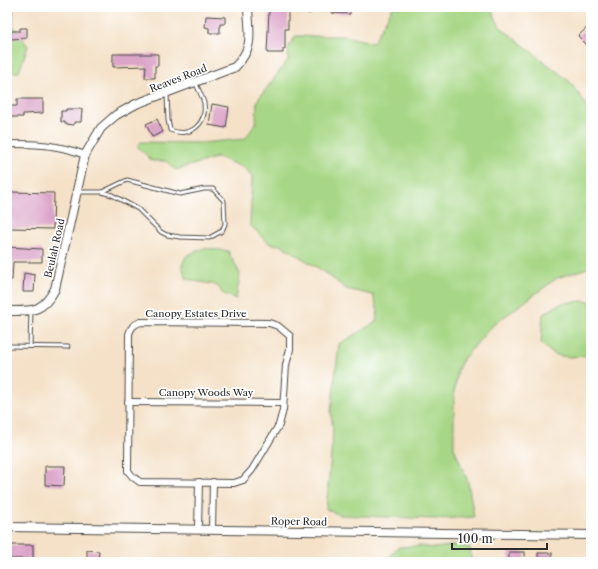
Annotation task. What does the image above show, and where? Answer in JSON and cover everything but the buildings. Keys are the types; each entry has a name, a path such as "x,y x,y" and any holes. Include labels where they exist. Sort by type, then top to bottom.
{"street":[{"name":"Reaves Road","path":"85,155 101,128 116,115 136,104 236,67 245,56 249,48 248,7"},
{"path":"7,144 44,144 67,148 85,155"},
{"name":"Beulah Road","path":"31,311 43,306 48,301 54,289 85,155"},
{"path":"7,311 31,311"},
{"name":"Canopy Estates Drive","path":"141,322 269,323 278,326 290,336 279,426 272,439 243,480 234,483 140,482 128,471 128,402 129,334 131,328 141,322"},
{"name":"Canopy Woods Way","path":"128,402 283,403"},
{"path":"198,530 200,482"},
{"path":"212,530 213,482"},
{"name":"Roper Road","path":"7,527 591,535"}],"lane":[{"path":"168,92 168,120 170,130 183,132 196,129 201,124 204,115 204,102 196,82"},
{"path":"76,192 102,192 127,180 180,194 204,189 214,189 224,201 225,224 222,231 209,238 167,235 162,232 138,208 102,192"},
{"path":"30,346 31,311"},
{"path":"7,346 68,347"}],"green space":[{"path":"7,7 14,7 13,25 28,46 19,72 7,72"},
{"path":"393,7 490,7 500,27 569,81 591,111 591,267 557,278 493,325 463,359 458,369 454,393 454,448 468,482 474,517 435,519 340,515 326,509 333,432 331,412 339,344 376,322 378,311 373,295 346,289 326,273 281,245 270,244 250,225 252,176 244,168 218,157 176,170 166,161 152,161 137,146 141,142 201,143 245,139 256,123 257,101 288,60 289,46 296,36 346,36 373,43"},
{"path":"204,248 228,251 240,274 236,299 222,293 219,287 215,285 186,278 182,265 186,256"},
{"path":"584,301 591,302 591,355 570,357 552,353 541,343 543,314 562,303"},
{"path":"459,545 470,548 472,562 392,562 391,554 399,547 419,546 434,548"}]}
